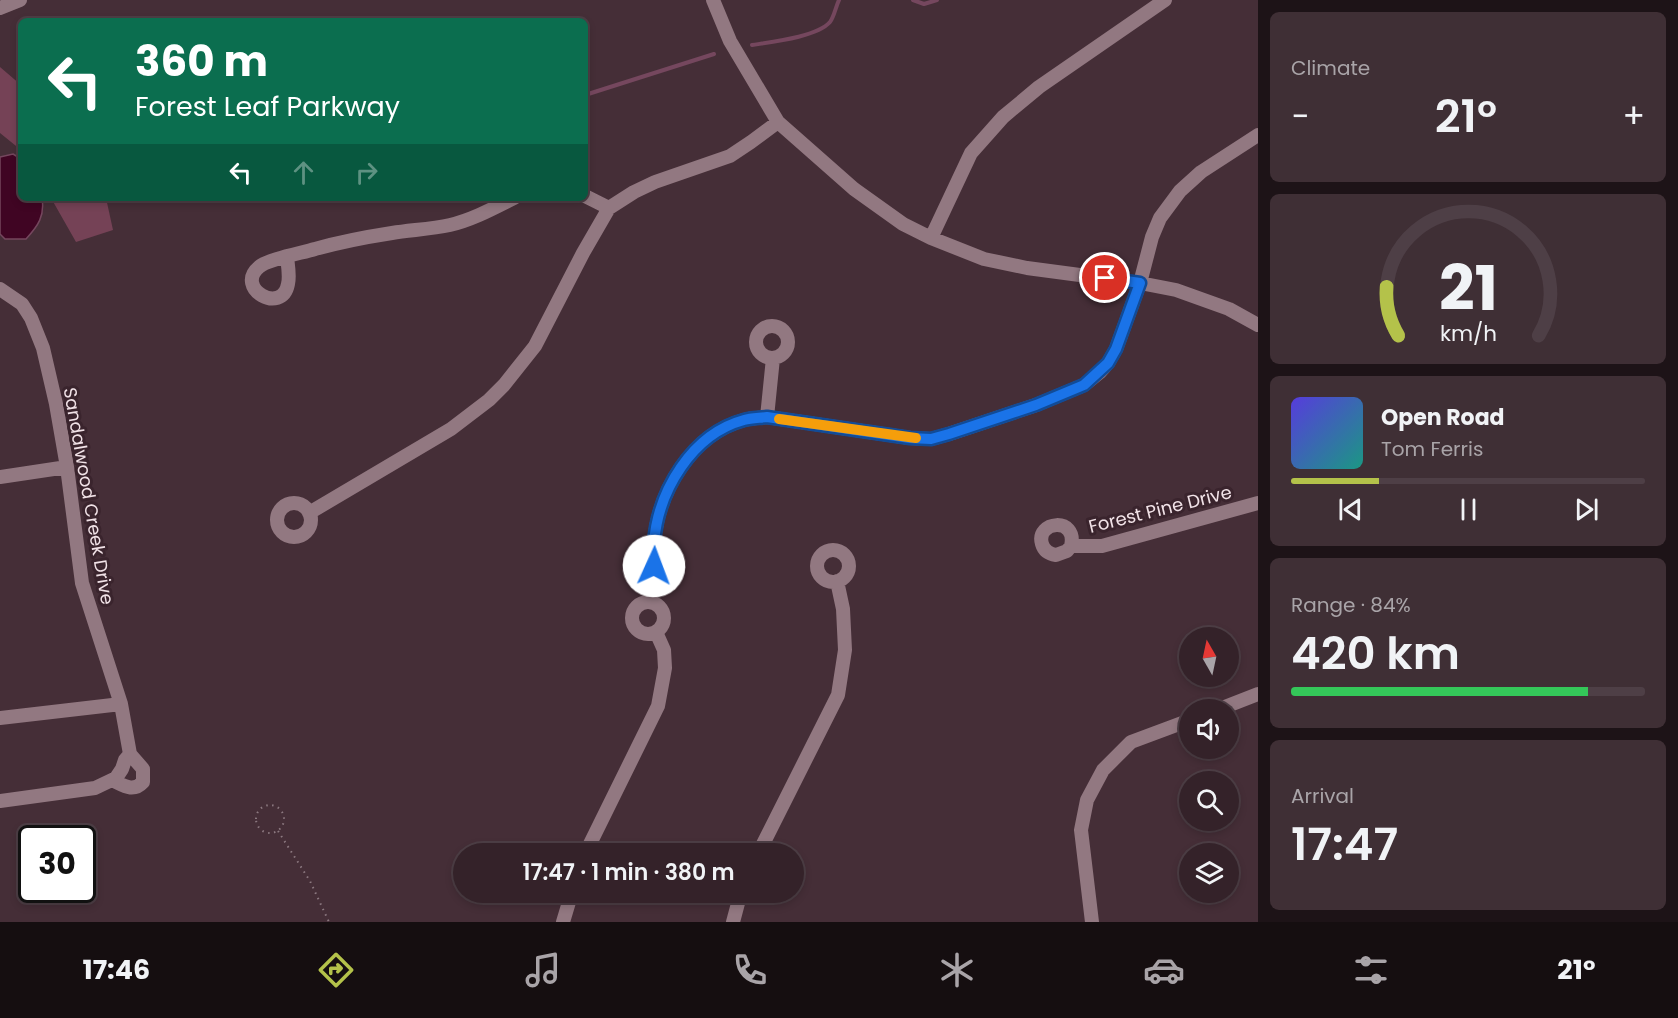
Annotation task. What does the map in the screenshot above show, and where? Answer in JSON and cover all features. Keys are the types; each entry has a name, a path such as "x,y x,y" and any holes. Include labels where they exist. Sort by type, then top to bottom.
{"street":[{"path":"0,8 21,0"},
{"path":"713,0 730,41 778,122 854,189 903,224 984,259 1027,268 1176,290 1213,302 1258,325"},
{"path":"931,238 971,153 1003,117 1039,87 1165,0"},
{"path":"309,513 451,429 497,393 535,346 609,208 655,182 730,156 778,122"},
{"path":"654,566 654,543 665,498 686,461 706,439 716,432 745,420 767,417 910,438 931,439 1036,405 1084,385 1108,363 1116,349 1140,283 1156,228 1170,203 1201,172 1258,135"},
{"path":"588,198 609,208"},
{"path":"287,257 358,239 453,224 507,201"},
{"name":"Sandalwood Creek Drive","path":"0,289 22,304 39,334 56,404 67,467 82,584 121,704 130,754 143,769 143,782 138,787 132,789 112,780"},
{"path":"767,417 773,358"},
{"path":"0,477 67,467"},
{"name":"Forest Pine Drive","path":"1071,546 1102,546 1258,503"},
{"path":"764,843 838,695 845,650 843,609 837,581"},
{"path":"590,843 658,706 665,668 664,650 656,632"},
{"path":"1239,701 1258,694"},
{"path":"0,718 121,704"},
{"path":"1092,922 1082,830 1087,800 1102,770 1131,742 1179,724"},
{"path":"0,801 95,788 116,778 130,754"},
{"path":"563,922 569,903"},
{"path":"733,922 738,903"}],"path":[{"path":"277,806 284,813 284,824 278,831 265,833 258,827 257,814 263,807 277,806"},
{"path":"278,831 310,882 329,922"}],"shaded area":[{"path":"0,67 18,82 18,148 0,133"},
{"path":"13,154 18,157 18,201 42,201 40,220 26,239 5,239 0,234 0,157"},
{"path":"53,201 107,201 113,230 76,242"}],"waterway":[{"path":"752,45 815,32 830,22 839,0"},
{"path":"913,0 924,4 937,0"},
{"path":"588,94 714,54"}],"slow traffic":[{"path":"779,419 916,438"}],"route":[{"path":"654,566 654,543 665,498 686,461 706,439 716,432 745,420 767,417 910,438 931,439 1036,405 1084,385 1100,372 1116,349 1140,283 1105,278"}]}
